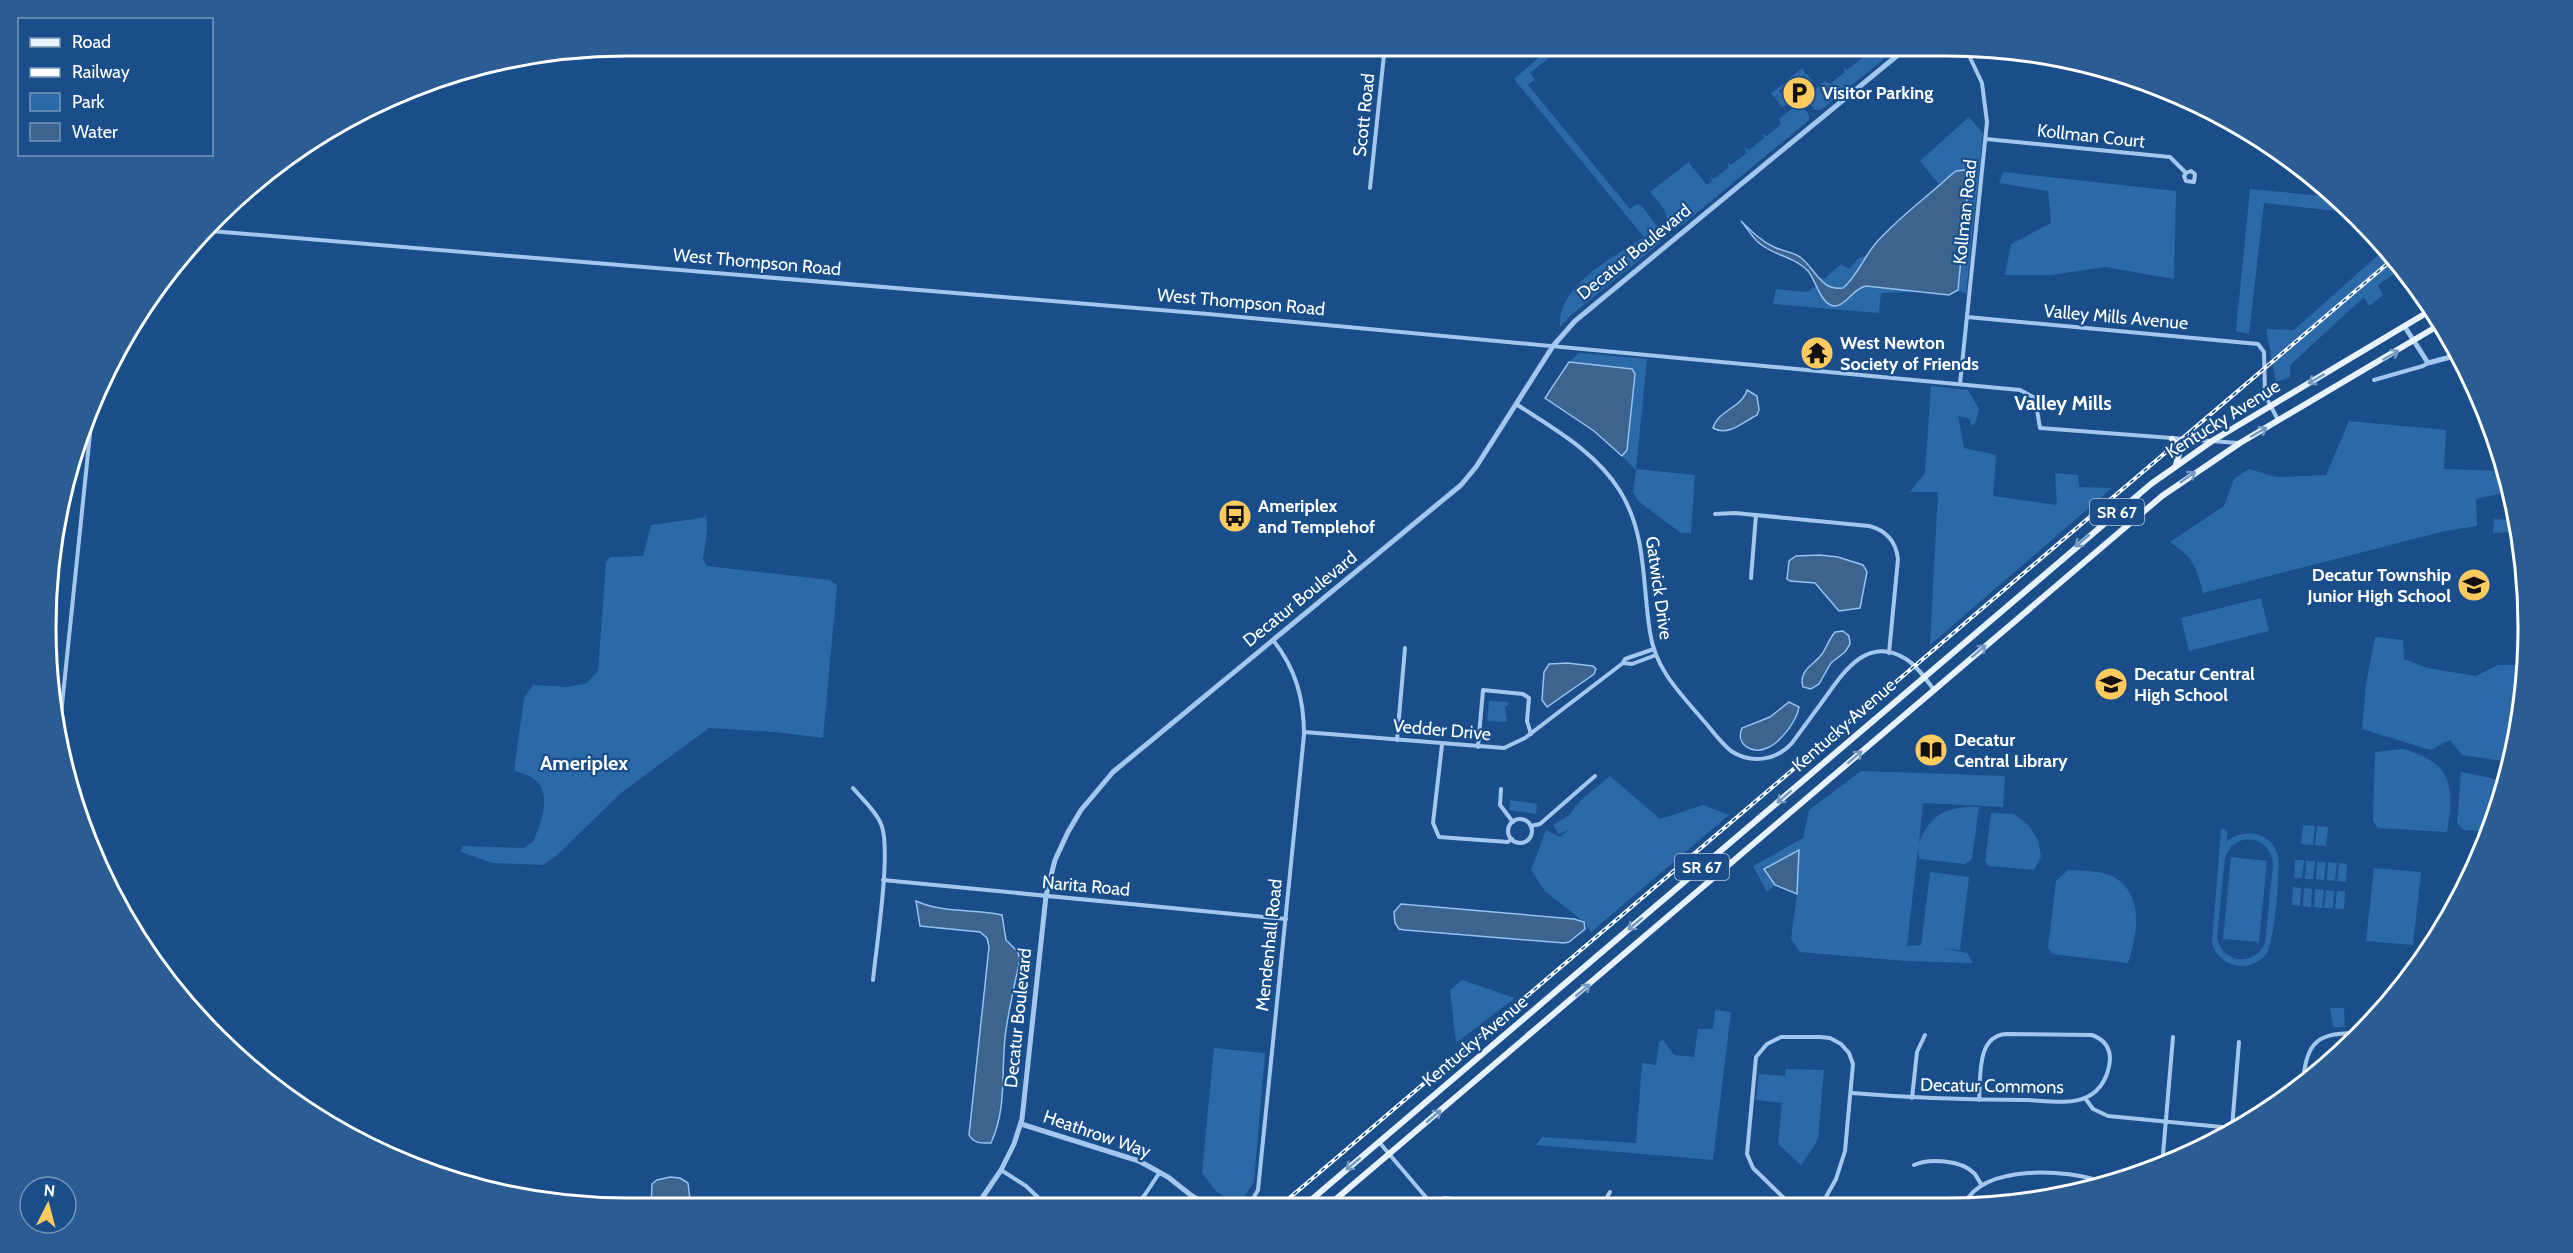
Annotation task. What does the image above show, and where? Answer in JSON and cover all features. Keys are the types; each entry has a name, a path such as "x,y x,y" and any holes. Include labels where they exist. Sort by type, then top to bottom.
{"main road":[{"name":"Kentucky Avenue","path":"1313,1198 2124,505 2212,441 2424,315"},
{"name":"Kentucky Avenue","path":"1337,1198 2146,509 2195,472 2240,443 2433,329"},
{"path":"2172,439 2180,450 2176,465"}],"street":[{"name":"Scott Road","path":"1370,188 1384,56"},
{"name":"Decatur Boulevard","path":"982,1198 1001,1170 1021,1124 1046,896 1052,870 1063,841 1081,810 1100,785 1457,489 1476,467 1553,346 1585,311 1897,56"},
{"name":"Kollman Road","path":"1960,384 1987,114 1984,91 1977,67 1971,57"},
{"name":"Kollman Court","path":"1986,139 2170,157 2186,173"},
{"name":"West Thompson Road","path":"215,231 1208,314 2020,390 2031,394 2036,403 2040,428 2240,443"},
{"name":"Valley Mills Avenue","path":"1967,317 2255,344 2261,346 2264,352 2264,394 2270,406"},
{"path":"2405,327 2428,363"},
{"path":"2374,380 2450,357"},
{"name":"Gatwick Drive","path":"1516,404 1588,453 1608,474 1625,499 1635,521 1641,546 1649,626 1656,655 1671,684 1726,747 1740,756 1759,759 1774,756 1790,746 1852,663 1871,654 1889,653"},
{"path":"2270,406 2278,420"},
{"path":"61,710 90,432"},
{"path":"1715,514 1756,515 1869,526 1885,533 1895,545 1899,560 1889,653 1909,662 1934,690"},
{"path":"1751,578 1756,515"},
{"name":"Mendenhall Road","path":"1253,1198 1258,1190 1304,732 1299,687 1287,660 1273,640"},
{"path":"1397,740 1405,648"},
{"name":"Vedder Drive","path":"1304,732 1442,745 1504,748 1514,745 1531,734 1629,657 1654,649"},
{"name":"Vedder Drive","path":"1623,663 1632,664 1656,655"},
{"path":"1478,747 1483,690 1523,694 1529,698 1527,721 1531,734"},
{"path":"1442,745 1433,823 1439,837 1508,842 1512,839"},
{"path":"1531,826 1540,824 1595,776"},
{"path":"853,788 879,819 884,838 883,880 873,980"},
{"path":"1501,789 1500,805 1513,822"},
{"path":"1523,819 1531,826 1532,833 1528,840 1522,843 1512,839 1509,828 1513,822 1523,819"},
{"name":"Narita Road","path":"883,880 1286,918"},
{"path":"2304,1072 2306,1057 2314,1044 2330,1034 2347,1033"},
{"path":"1979,1100 1985,1047 1993,1038 2006,1034 2087,1035 2102,1041 2109,1053 2108,1070 2099,1088 2085,1098"},
{"path":"1912,1099 1917,1052 1924,1035"},
{"path":"1784,1198 1753,1168 1746,1148 1755,1060 1764,1046 1786,1036 1827,1038 1846,1048 1854,1066 1843,1159 1825,1198"},
{"path":"2163,1155 2173,1037"},
{"path":"2233,1121 2239,1042"},
{"name":"Decatur Commons","path":"1852,1093 1912,1099 2068,1100 2085,1098 2094,1109 2103,1115 2221,1127"},
{"name":"Heathrow Way","path":"1021,1124 1121,1154 1160,1172 1195,1198"},
{"path":"1379,1142 1423,1198"},
{"path":"1914,1165 1924,1160 1961,1165 1974,1173 1982,1185"},
{"path":"1001,1170 1026,1186 1039,1198"},
{"path":"1142,1198 1160,1172"},
{"path":"1969,1197 1982,1185 2017,1175 2049,1172 2073,1173 2091,1179"},
{"path":"1606,1198 1610,1192"}],"green space":[{"path":"1540,56 1551,56 1530,73 1535,79 1528,85 1630,209 1637,204 1641,205 1664,235 1660,243 1570,316 1560,327 1562,312 1577,285 1603,263 1644,237 1514,79"},
{"path":"1861,56 1887,56 1821,110 1815,110 1808,101 1808,95 1825,81 1830,84 1845,72 1843,67 1847,70 1862,58"},
{"path":"1802,68 1804,74 1807,74 1813,82 1809,85 1803,80 1796,86 1791,86 1787,80"},
{"path":"1786,82 1779,92 1785,93 1784,86 1788,83 1790,91 1779,99 1783,97 1787,104 1782,107 1776,99 1779,93 1775,98 1771,93"},
{"path":"1797,105 1802,106 1809,115 1809,120 1682,225 1674,227 1669,223 1663,207 1650,192 1690,161 1689,163 1707,185 1712,181 1710,176 1714,179 1729,167 1727,162 1731,165 1747,153 1744,147 1749,150 1764,138 1762,133 1767,136 1781,124 1779,119"},
{"path":"1969,117 1983,133 1966,294 1958,290 1969,176 1956,171 1940,186 1920,161"},
{"path":"2003,172 2176,191 2174,279 2105,267 2051,275 2005,275 2011,244 2051,223 2048,191 1999,183"},
{"path":"2250,189 2321,196 2338,211 2264,203 2249,334 2236,331"},
{"path":"2379,254 2395,273 2378,285 2383,295 2369,306 2364,297 2290,365 2290,377 2276,382 2266,329 2294,330"},
{"path":"1866,256 1859,270 1843,288 1829,287 1819,277 1824,279 1841,264 1849,269 1859,258"},
{"path":"1817,285 1821,294 1834,306 1847,299 1862,286 1876,285 1915,292 1881,293 1879,313 1773,304 1776,289 1807,292"},
{"path":"1579,353 1647,359 1636,469 1695,475 1691,533 1681,533 1638,501 1633,492 1636,470 1622,456 1627,450 1632,369 1569,362"},
{"path":"1931,386 1968,390 1979,409 1975,424 1971,425 1970,419 1958,416 1964,448 1996,455 1993,496 2057,505 2055,473 2078,475 2079,487 2112,488 1930,645 1938,492 1910,492 1925,473"},
{"path":"2349,421 2446,430 2444,469 2495,471 2502,493 2476,499 2477,526 2445,531 2203,593 2193,563 2170,542 2224,506 2234,479 2249,469 2277,477 2326,475"},
{"path":"706,516 707,529 703,560 707,566 829,580 837,585 823,738 709,728 621,793 557,855 543,865 493,863 461,852 462,846 523,848 533,842 544,809 542,789 537,781 528,775 514,771 524,698 533,685 568,687 587,683 598,671 606,563 610,557 643,556 651,525"},
{"path":"2494,519 2508,520 2510,532 2493,533"},
{"path":"2261,598 2269,631 2189,651 2181,618"},
{"path":"2375,637 2403,640 2404,659 2427,668 2476,676 2498,665 2516,665 2513,701 2501,761 2462,755 2450,740 2431,750 2362,729 2366,684"},
{"path":"1489,701 1508,702 1508,706 1505,706 1507,722 1487,721"},
{"path":"2403,749 2432,761 2441,769 2446,778 2450,789 2447,832 2378,828 2373,821 2375,752"},
{"path":"1861,771 2005,776 2003,807 1923,803 1919,843 1929,825 1942,813 1958,808 1979,807 1972,859 1965,864 1919,859 1918,848 1907,946 1921,945 1930,872 1969,877 1960,950 1942,948 1967,953 1973,963 1906,961 1800,952 1791,939 1797,894 1799,851 1765,869 1775,885 1767,892 1753,866 1803,838 1809,810"},
{"path":"2461,772 2496,779 2479,831 2464,830 2457,823"},
{"path":"1610,776 1660,819 1703,805 1729,815 1591,932 1584,922 1545,891 1531,870 1546,830 1560,837 1569,829 1559,834 1553,825 1569,815 1581,800"},
{"path":"1510,800 1537,804 1536,814 1509,810"},
{"path":"1991,813 2014,814 2029,826 2038,840 2041,857 2034,870 1989,866 1985,862"},
{"path":"2303,825 2315,826 2313,845 2301,844"},
{"path":"2317,826 2328,827 2326,846 2315,845"},
{"path":"2221,829 2227,830 2227,841 2249,833 2264,837 2275,848 2279,863 2274,921 2267,953 2261,960 2239,966 2223,960 2215,951 2212,943","holes":["2242,840 2264,845 2273,865 2265,943 2254,956 2239,959 2225,953 2217,937 2225,857 2231,846"]},
{"path":"2231,857 2267,861 2259,942 2223,939"},
{"path":"2295,860 2304,860 2302,878 2294,878"},
{"path":"2306,861 2315,861 2313,879 2305,879"},
{"path":"2317,862 2326,862 2324,880 2316,879"},
{"path":"2328,862 2337,863 2335,881 2327,880"},
{"path":"2339,863 2347,864 2346,882 2337,881"},
{"path":"2374,868 2421,872 2413,945 2366,941"},
{"path":"2068,870 2109,875 2124,885 2131,894 2136,929 2128,963 2053,954 2048,948 2056,881"},
{"path":"2293,887 2301,888 2300,906 2292,905"},
{"path":"2304,888 2312,889 2311,907 2303,906"},
{"path":"2315,889 2324,890 2322,908 2314,907"},
{"path":"2326,890 2334,891 2333,908 2324,908"},
{"path":"2337,891 2345,891 2344,909 2335,909"},
{"path":"1462,980 1515,998 1456,1043 1450,990"},
{"path":"2330,1008 2344,1008 2345,1027 2333,1027"},
{"path":"1715,1010 1731,1012 1713,1160 1536,1145 1542,1137 1636,1143 1642,1063 1656,1065 1659,1042 1663,1040 1674,1055 1694,1057 1698,1029 1713,1029"},
{"path":"1214,1048 1265,1053 1254,1182 1243,1198 1226,1198 1216,1191 1202,1173"},
{"path":"1786,1069 1824,1070 1818,1138 1801,1165 1778,1144 1782,1103 1756,1100 1759,1074 1785,1076"}],"water":[{"path":"1964,170 1969,177 1958,290 1949,295 1866,286 1857,290 1840,305 1831,305 1823,298 1808,271 1797,262 1759,243 1741,221 1769,245 1800,257 1824,283 1835,288 1843,288 1853,278 1876,243 1894,225 1952,174"},
{"path":"1569,362 1632,369 1635,374 1627,450 1622,456 1594,431 1545,398"},
{"path":"1747,390 1757,396 1759,410 1757,415 1730,430 1713,428 1720,417 1740,401"},
{"path":"1796,556 1838,557 1863,565 1867,572 1860,608 1839,611 1815,583 1787,579 1789,561"},
{"path":"1843,631 1849,636 1850,644 1845,652 1831,663 1819,684 1811,689 1803,687 1805,672 1822,654 1835,632"},
{"path":"1567,663 1593,666 1596,669 1594,674 1547,707 1542,700 1544,672 1549,664"},
{"path":"1789,702 1799,707 1798,713 1782,737 1761,750 1746,747 1741,739 1742,728 1770,717"},
{"path":"1799,850 1797,894 1775,885 1764,869"},
{"path":"916,901 947,909 1002,915 1006,940 1018,952 1020,960 1005,1038 1001,1104 991,1143 981,1143 969,1135 989,947 987,938 980,932 920,926"},
{"path":"1401,904 1574,919 1584,922 1585,929 1569,942 1564,943 1405,930 1399,929 1395,923 1394,912"},
{"path":"670,1177 680,1178 688,1183 690,1198 651,1198 652,1184 657,1180"}],"railway":[{"path":"1289,1198 2387,264"}],"place":[{"name":"Visitor Parking","path":"1799,93"},
{"name":"West Newton Society of Friends","path":"1817,353"},
{"name":"Ameriplex and Templehof","path":"1235,516"},
{"name":"Decatur Township Junior High School","path":"2474,585"},
{"name":"Decatur Central High School","path":"2111,684"},
{"name":"Decatur Central Library","path":"1931,750"}],"district":[{"name":"Valley Mills","path":"2063,403"},
{"name":"Ameriplex","path":"584,763"}]}
